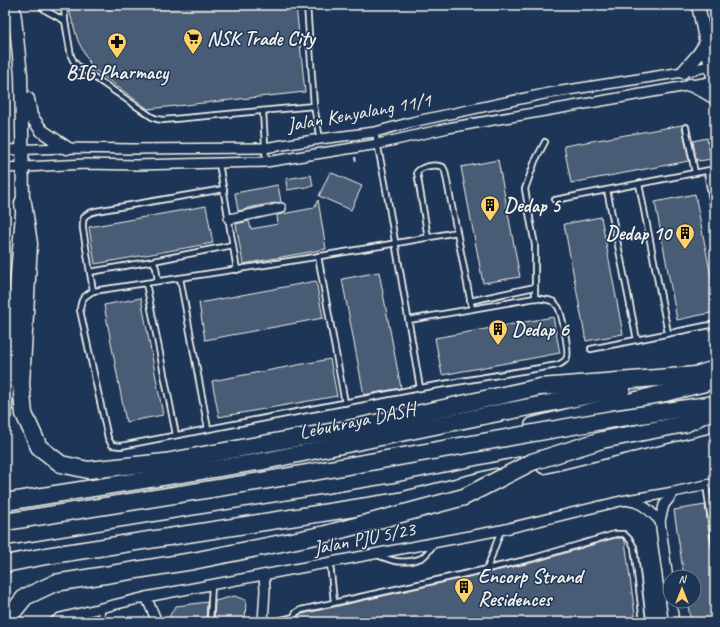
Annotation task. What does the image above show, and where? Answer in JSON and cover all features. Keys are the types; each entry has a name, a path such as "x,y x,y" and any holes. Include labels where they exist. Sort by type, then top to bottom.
{"highway":[{"path":"23,203 29,244 21,384 24,414 39,447 61,464 88,470 165,462 357,427 540,387 696,375"},
{"name":"Lebuhraya DASH","path":"5,502 264,461 498,413 696,375 715,369"},
{"path":"393,474 412,461 436,451 715,380"},
{"path":"5,537 393,474 567,438 715,403"},
{"name":"Lebuhraya DASH","path":"5,522 261,481 613,419 715,403"},
{"path":"5,622 25,597 55,583 193,561 326,534 464,497 532,462 602,440 685,424 715,409"},
{"path":"5,564 46,556 400,500 715,423"}],"main road":[{"path":"5,414 23,203 21,75 13,5"},
{"path":"698,5 706,43 713,65 715,83"},
{"path":"683,72 706,43"},
{"path":"21,75 31,116 42,130 67,148"},
{"path":"690,85 715,98"}],"street":[{"name":"Jalan Kenyalang 11/1","path":"5,150 67,148 264,148 375,132 412,122 549,93 683,72 713,65"},
{"name":"Jalan Kenyalang 11/1","path":"5,168 86,164 136,165 266,162 378,144 448,128 690,85 715,83"},
{"path":"228,219 281,208"},
{"name":"Jalan PJU 5/23","path":"57,620 146,597 501,530 622,501 710,484"},
{"path":"667,569 660,521 664,505 674,492"},
{"path":"622,501 634,502 643,506 660,521"},
{"path":"263,622 265,590 264,575"},
{"path":"146,597 155,617 155,622"},
{"path":"672,609 674,622"}],"lane":[{"path":"40,5 45,10 65,21"},
{"path":"64,5 71,56 74,62 157,119 163,120 314,106"},
{"path":"307,5 314,106 320,139"},
{"path":"263,110 266,162"},
{"path":"686,127 695,173"},
{"path":"375,132 396,244 420,388"},
{"path":"535,298 536,245 525,189 535,161 545,142"},
{"path":"219,163 237,270"},
{"path":"428,238 417,172 420,168 438,165 443,167 445,171 472,309"},
{"path":"555,200 715,169"},
{"path":"707,171 715,217"},
{"path":"639,184 668,333"},
{"path":"93,291 82,221 84,216 89,213 224,189"},
{"path":"607,190 637,340"},
{"path":"409,320 535,298 552,301 558,306 561,315 568,352 567,359 558,365 420,388 121,446 112,445 108,438 80,310 80,304 83,298 93,291 237,270 396,244 457,232"},
{"path":"90,272 233,245"},
{"path":"318,256 345,403"},
{"path":"153,261 156,268 158,281"},
{"path":"180,278 208,429"},
{"path":"146,283 176,435"},
{"path":"470,301 536,287"},
{"path":"591,349 715,324"},
{"path":"710,484 715,546"},
{"path":"487,569 501,530"},
{"path":"273,622 293,620 297,611 534,558 615,534 624,534 634,547 642,622"},
{"path":"375,554 394,562 413,561 425,556 435,543"},
{"path":"330,563 334,602"},
{"path":"210,622 212,584"},
{"path":"101,622 102,608"}],"building":[{"name":"NSK Trade City","path":"69,5 296,5 305,92 148,109 92,68 78,41 69,10"},
{"path":"682,125 689,161 571,183 564,146"},
{"path":"707,138 711,159 696,160 693,141"},
{"name":"Dedap 5","path":"498,160 520,277 483,283 461,167"},
{"path":"330,172 362,186 351,210 319,196"},
{"path":"311,175 313,186 287,190 286,179"},
{"path":"278,185 281,202 238,211 235,193"},
{"name":"Dedap 10","path":"695,194 715,297 715,312 677,320 655,202"},
{"path":"318,200 326,249 243,264 236,224 249,221 251,229 278,224 277,215 314,208"},
{"path":"206,206 213,243 95,264 89,227"},
{"path":"601,217 623,334 586,341 564,224"},
{"path":"379,272 401,388 364,395 342,279"},
{"path":"316,281 323,318 205,340 199,303"},
{"path":"141,298 163,415 126,422 104,305"},
{"name":"Dedap 6","path":"553,317 560,353 442,375 435,338"},
{"path":"330,359 337,396 219,417 212,381"},
{"path":"705,505 711,546 715,549 715,552 713,552 715,563 715,622 691,622 689,609 702,609 702,569 683,569 674,510"},
{"path":"615,538 622,538 625,541 636,622 297,622 298,616 302,614 535,562"},
{"path":"234,596 246,600 245,622 214,622 215,601"},
{"path":"207,602 206,622 169,622 170,615 176,606"}],"place":[{"name":"NSK Trade City","path":"193,55"},
{"name":"BIG Pharmacy","path":"117,59"},
{"name":"Dedap 5","path":"490,222"},
{"name":"Dedap 10","path":"685,250"},
{"name":"Dedap 6","path":"498,346"},
{"name":"Encorp Strand Residences","path":"464,604"}]}
